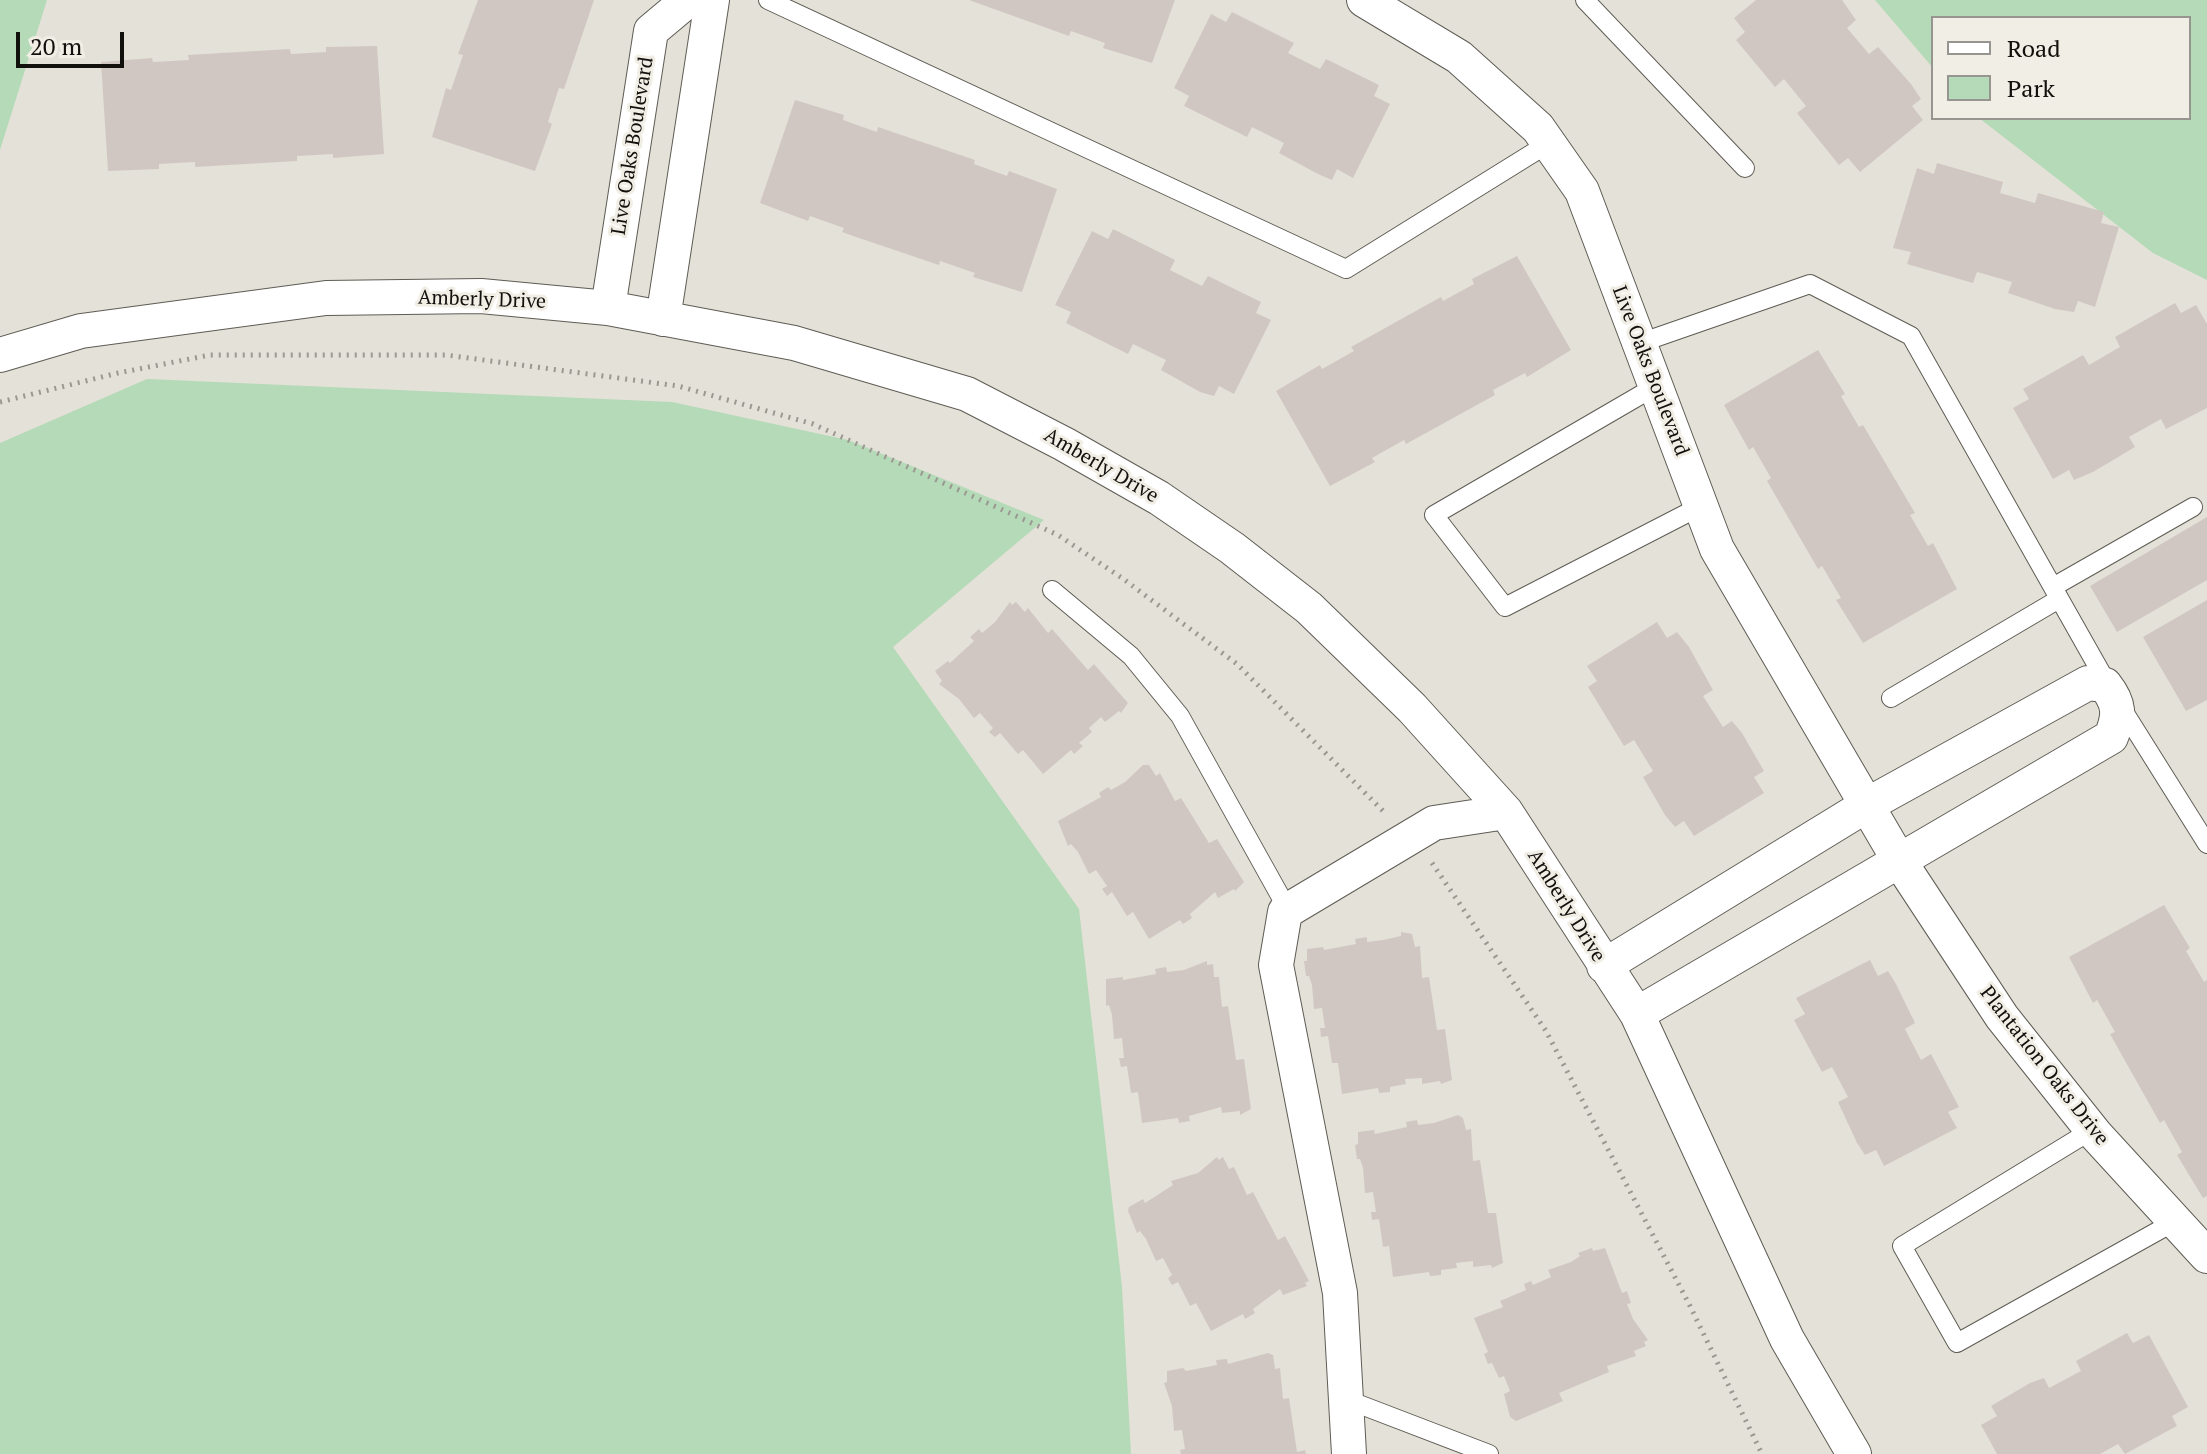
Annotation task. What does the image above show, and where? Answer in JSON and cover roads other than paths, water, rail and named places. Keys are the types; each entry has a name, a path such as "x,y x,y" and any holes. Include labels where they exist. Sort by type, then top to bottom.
{"street":[{"name":"Live Oaks Boulevard","path":"608,308 651,31 688,0"},
{"path":"663,319 712,0"},
{"name":"Live Oaks Boulevard","path":"1364,0 1459,57 1538,128 1582,191 1717,549 1900,862"},
{"name":"Amberly Drive","path":"0,355 81,331 326,298 481,296 608,308 794,343 967,394 1159,498 1232,548 1309,608 1412,708 1506,812 1637,1014 1787,1339 1854,1454"},
{"path":"1604,966 1867,805 2088,683 2105,685 2116,699 2120,716 2111,737 1637,1014"},
{"path":"1349,1454 1340,1293 1276,965 1288,910 1434,823 1506,812"},
{"name":"Plantation Oaks Drive","path":"1900,862 2002,1017 2092,1130 2207,1256"},
{"name":"Amberly Drive","path":"1787,1339 1825,1454"}],"lane":[{"path":"768,0 1346,269 1549,143"},
{"path":"1585,0 1745,168"},
{"path":"1640,343 1810,284 1911,336 2116,699 2207,844"},
{"path":"1656,386 1434,515 1505,607 1701,506"},
{"path":"1891,698 2193,507"},
{"path":"1052,590 1131,656 1180,716 1288,910"},
{"path":"2092,1130 1902,1246 1957,1343 2174,1222"},
{"path":"1348,1400 1489,1454"}]}
